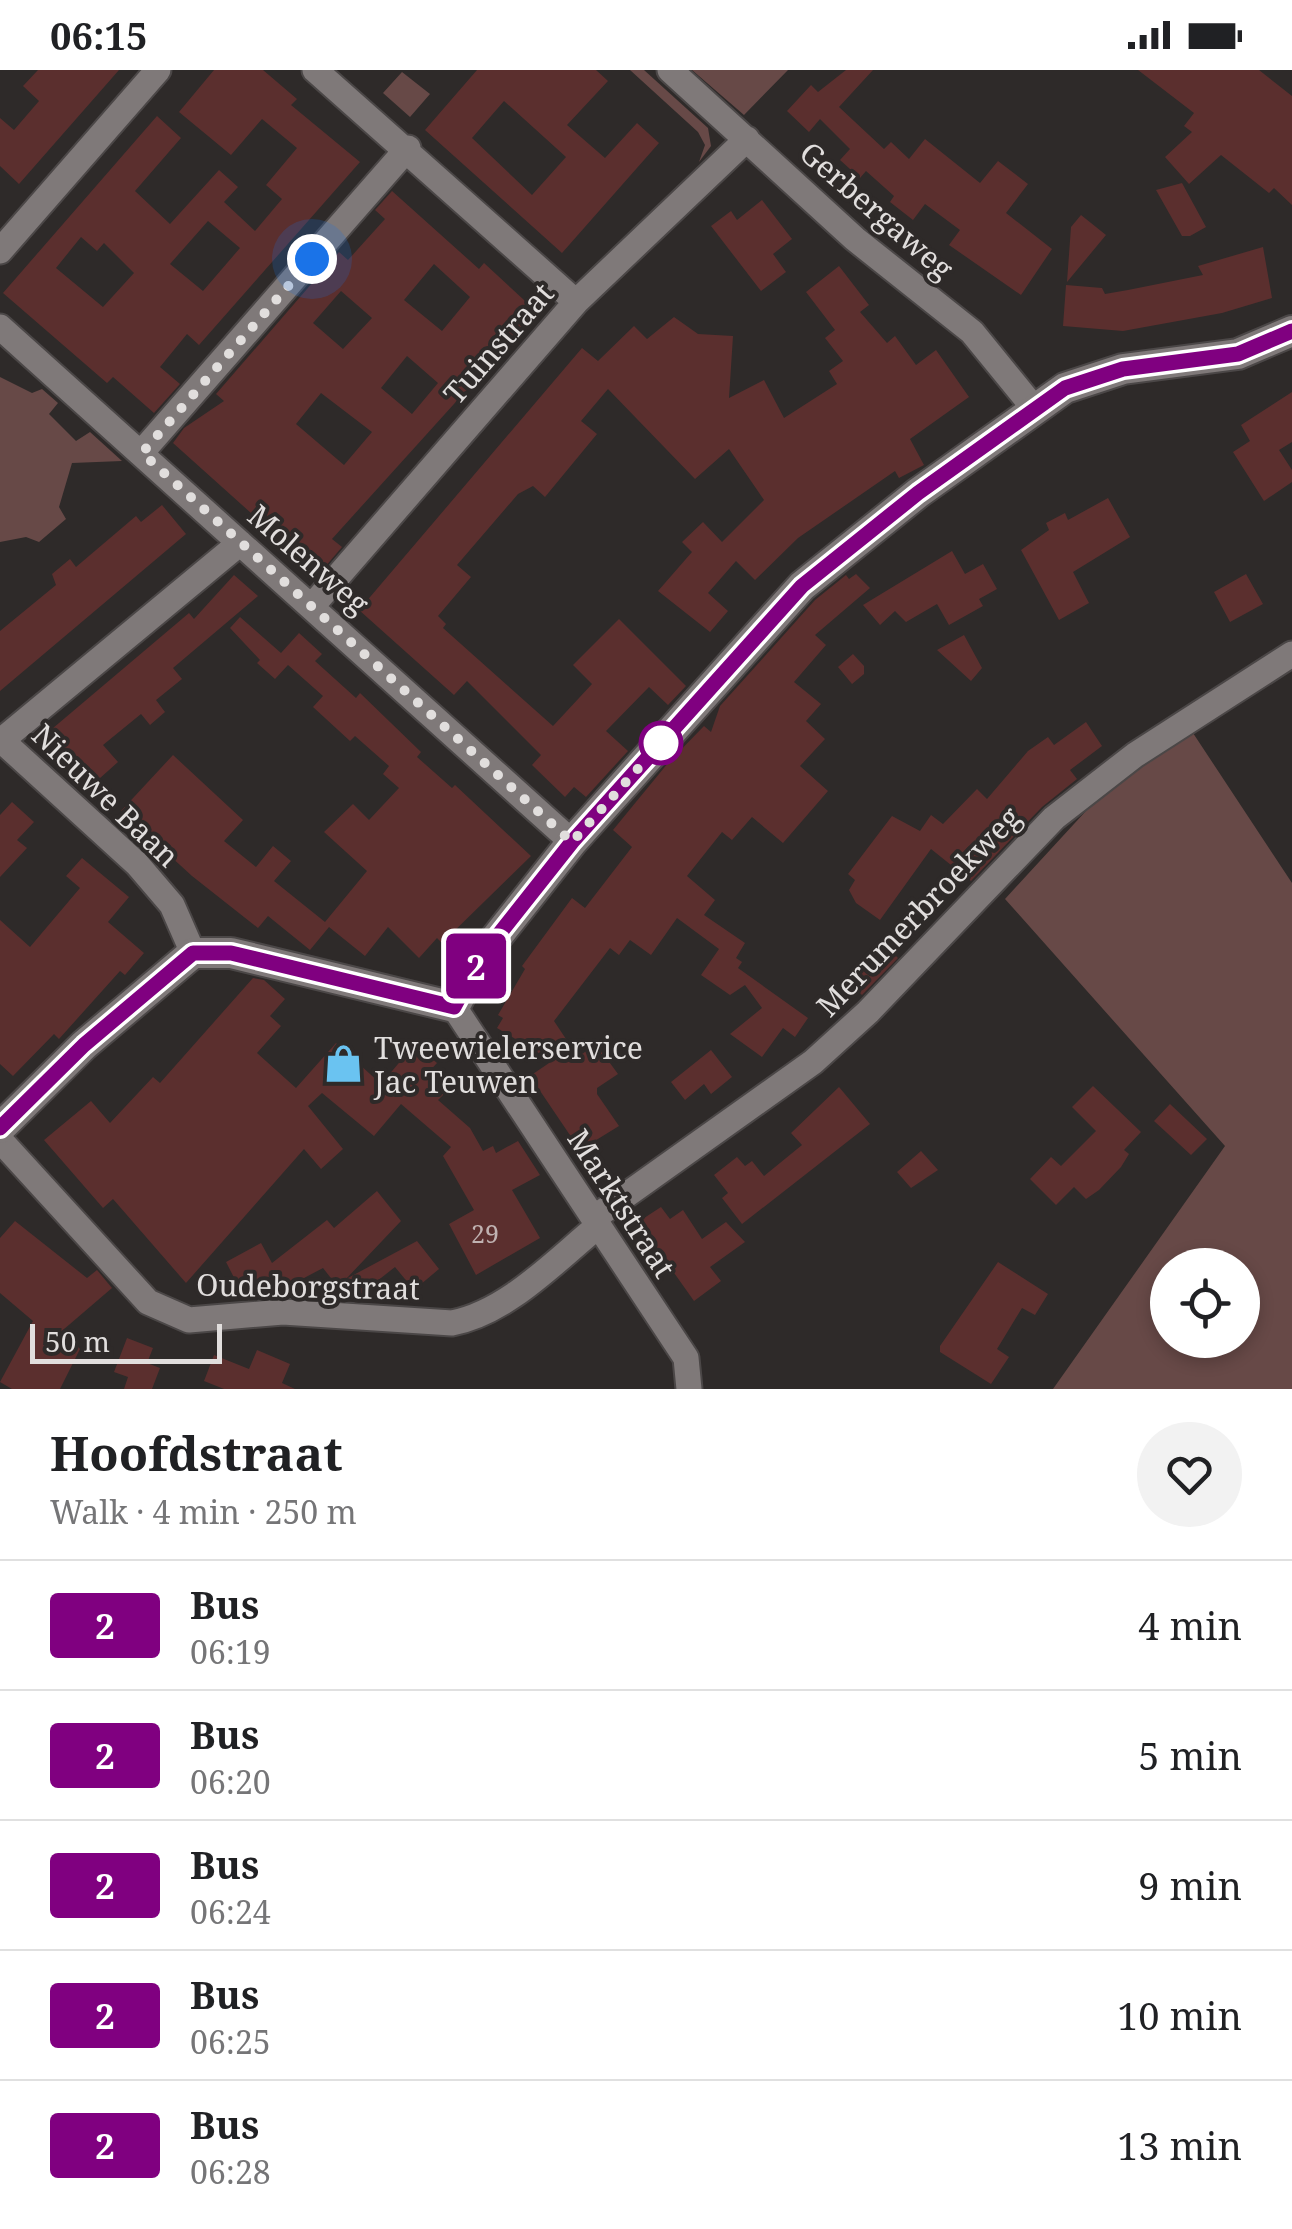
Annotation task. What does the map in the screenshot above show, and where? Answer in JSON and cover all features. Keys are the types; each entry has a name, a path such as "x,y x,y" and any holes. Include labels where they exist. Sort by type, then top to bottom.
{"street":[{"path":"0,251 158,70"},
{"path":"315,70 408,148 576,302"},
{"name":"Gerbergaweg","path":"670,70 855,239 972,332 1033,407"},
{"name":"Tuinstraat","path":"313,605 576,302 748,139"},
{"path":"142,453 408,148"},
{"name":"Molenweg","path":"0,327 572,842"},
{"path":"0,1128 84,1045 193,953 231,953 454,1007 481,957 572,842 802,586 1033,407 1065,388 1123,369 1238,354 1292,331"},
{"path":"1,740 240,542"},
{"name":"Merumerbroekweg","path":"596,1222 813,1062 868,1012 1054,818 1135,755 1292,654"},
{"name":"Nieuwe Baan","path":"1,740 138,864 172,905 193,953"},
{"name":"Marktstraat","path":"454,1007 686,1358 689,1389"},
{"name":"Oudeborgstraat","path":"0,1140 148,1302 189,1320 283,1312 452,1322 474,1318 502,1302 596,1222"}],"shaded area":[{"path":"630,70 644,70 708,128 711,146 699,162 705,145 698,132"},
{"path":"692,70 788,70 744,115"},
{"path":"402,72 430,94 410,117 383,93"},
{"path":"0,377 32,393 42,389 58,403 49,414 76,441 90,432 122,461 72,463 59,507 66,519 39,542 26,537 0,542"},
{"path":"1191,730 1292,883 1292,1389 1053,1389 1150,1252 1150,1358 1260,1358 1260,1248 1153,1248 1225,1146 1005,899 1108,787"}],"building":[{"path":"38,70 119,70 19,184 0,166 0,118 14,130 39,101 23,86"},
{"path":"214,70 263,70 297,99 291,105 360,162 199,345 187,334 160,367 180,384 154,413 113,377 107,383 3,293 157,116 181,138 135,191 170,224 219,170 238,187 224,202 255,231 282,199 266,185 297,148 262,119 231,155 179,112","holes":["208,221 240,248 203,291 170,264","81,237 97,251 104,243 134,273 103,307 56,268"]},
{"path":"477,70 596,70 608,81 567,125 605,158 637,123 659,143 562,253 425,130","holes":["504,101 566,157 532,195 472,138"]},
{"path":"846,70 873,70 839,107 884,149 891,142 909,159 925,139 980,183 998,161 1028,184 1006,213 1052,249 1021,295 949,245 960,230 925,204 913,220 890,202 894,196 866,171 860,178 840,160 850,149 820,119 809,132 787,111 811,85 818,92"},
{"path":"1138,70 1259,70 1292,96 1292,205 1274,188 1269,193 1221,155 1189,184 1165,157 1192,132 1184,126 1194,113"},
{"path":"1182,183 1206,227 1190,236 1182,236 1156,190"},
{"path":"392,191 479,269 484,263 537,312 332,539 342,547 325,567 276,525 271,531 173,443 184,428 224,401 216,394 339,252 348,260 385,219 375,210","holes":["434,264 470,297 442,331 404,300","341,291 372,318 343,349 313,323","407,356 438,383 412,414 381,388","321,393 372,432 344,465 296,424"]},
{"path":"762,200 792,239 773,254 786,272 761,291 711,226 731,211 737,220"},
{"path":"1081,215 1106,235 1067,282 1071,227"},
{"path":"1263,247 1272,298 1222,313 1123,331 1063,326 1066,285 1102,288 1105,294 1128,290 1203,275 1198,266"},
{"path":"839,266 869,305 860,312 887,343 895,336 916,365 936,350 969,397 910,439 924,465 899,478 895,471 798,538 755,580 736,561 708,593 728,611 710,632 658,591 692,552 682,542 703,522 722,542 764,500 729,449 695,479 608,389 581,421 597,434 545,497 533,486 518,494 457,565 471,577 438,616 446,624 443,628 553,726 592,684 573,665 619,619 686,686 668,705 649,687 606,731 628,751 586,797 574,787 565,797 532,765 541,755 467,681 454,695 359,610 582,348 598,361 634,326 647,339 674,317 698,334 733,336 729,398 764,380 784,418 837,384 829,371 843,361 825,338 835,330 806,292"},
{"path":"1292,392 1292,442 1279,450 1292,470 1292,482 1264,501 1233,452 1250,441 1241,425"},
{"path":"1108,498 1130,537 1073,572 1089,603 1059,620 1021,550 1049,530 1046,523 1065,513 1068,520"},
{"path":"162,505 186,534 0,691 0,631 56,585 52,574 70,559 76,567 136,516 141,522"},
{"path":"952,551 965,574 983,564 997,589 979,599 983,606 949,625 937,604 906,622 895,611 880,625 863,605"},
{"path":"856,574 870,588 815,635 826,645 794,682 821,704 806,721 825,739 800,766 828,791 783,843 752,817 732,840 722,832 687,876 715,900 704,915 745,943 736,958 742,962 738,968 808,1018 795,1037 783,1028 762,1057 730,1034 762,1008 745,985 730,995 701,975 719,949 677,918 651,955 630,940 619,955 610,948 554,1021 578,1057 596,1044 618,1074 597,1088 597,1094 619,1126 580,1150 530,1076 552,1061 497,1028 503,1018 498,1015 525,969 522,966 572,898 585,908 632,847 613,830 704,726 711,732 720,706 815,600 846,575 849,579"},
{"path":"1246,574 1263,604 1230,622 1214,592"},
{"path":"234,575 258,596 173,668 182,679 156,700 165,712 150,725 141,714 103,745 118,762 99,779 88,767 80,774 46,734 189,613 194,619"},
{"path":"240,617 281,653 299,633 322,654 315,661 356,698 360,693 421,752 417,757 452,788 455,785 531,856 442,943 437,938 419,958 388,927 365,956 329,927 310,950 268,916 258,928 192,876 121,811 173,755 243,820 224,841 256,867 273,846 291,861 274,881 325,922 367,871 324,832 353,804 369,820 399,788 383,774 389,766 355,736 350,741 313,707 323,696 288,665 275,679 257,663 260,660 230,628"},
{"path":"964,635 982,668 971,681 937,650"},
{"path":"853,654 864,666 864,674 852,684 838,667"},
{"path":"1086,722 1102,746 1070,770 1077,779 1042,807 971,881 931,849 880,920 856,903 849,890 855,880 848,874 892,816 920,831 931,815 943,824 977,789 987,799 1028,751 1048,737 1054,745"},
{"path":"12,802 34,822 17,840 27,848 0,877 0,815"},
{"path":"82,858 129,897 108,922 144,953 125,975 120,971 59,1039 54,1034 13,1076 0,1064 0,920 30,947 80,888 66,876"},
{"path":"881,941 898,958 862,995 844,978"},
{"path":"253,978 264,980 285,999 270,1016 281,1026 257,1053 296,1088 336,1043 381,1084 415,1044 437,1063 425,1076 445,1093 438,1100 470,1128 483,1151 493,1146 496,1153 518,1141 540,1175 512,1190 540,1238 476,1275 449,1224 474,1210 443,1156 451,1147 401,1104 374,1136 322,1093 308,1106 343,1149 321,1169 304,1149 186,1283 113,1199 103,1208 44,1140 91,1101 110,1123 153,1077 160,1083"},
{"path":"711,1050 732,1077 711,1094 704,1084 685,1100 671,1082"},
{"path":"1093,1086 1141,1132 1124,1150 1129,1154 1121,1167 1099,1190 1086,1199 1074,1187 1056,1205 1030,1179 1051,1157 1061,1166 1096,1131 1072,1107"},
{"path":"839,1087 870,1124 742,1224 722,1198 728,1193 714,1175 737,1157 745,1166 752,1161 764,1176 802,1145 791,1133"},
{"path":"1170,1104 1207,1139 1191,1155 1154,1121"},
{"path":"921,1151 938,1170 911,1188 897,1172"},
{"path":"377,1191 401,1221 346,1279 417,1241 439,1269 414,1290 395,1267 348,1300 323,1268 268,1297 245,1299 226,1262 261,1243 272,1263 327,1220 334,1228"},
{"path":"661,1207 670,1219 683,1210 702,1239 726,1222 745,1242 710,1267 721,1281 694,1301 638,1222"},
{"path":"15,1221 87,1278 97,1270 112,1288 63,1330 80,1349 60,1389 12,1389 0,1382 33,1321 0,1293 0,1238"},
{"path":"998,1262 1048,1294 1035,1315 1022,1308 997,1349 1009,1357 991,1384 940,1352 940,1346"},
{"path":"127,1338 153,1348 147,1363 160,1368 152,1389 124,1389 128,1377 114,1372"},
{"path":"257,1350 290,1364 282,1383 295,1389 224,1389 204,1381 214,1355 249,1369"}],"bus line":[{"name":"2","path":"0,1128 84,1045 193,953 231,953 454,1007 481,957 572,842 802,586 918,493 1033,407 1065,388 1123,369 1238,354 1292,331"}],"place":[{"name":"Tweewielerservice Jac Teuwen","path":"344,1064"}],"route":[{"path":"312,259 142,453 572,842 661,743"}]}
